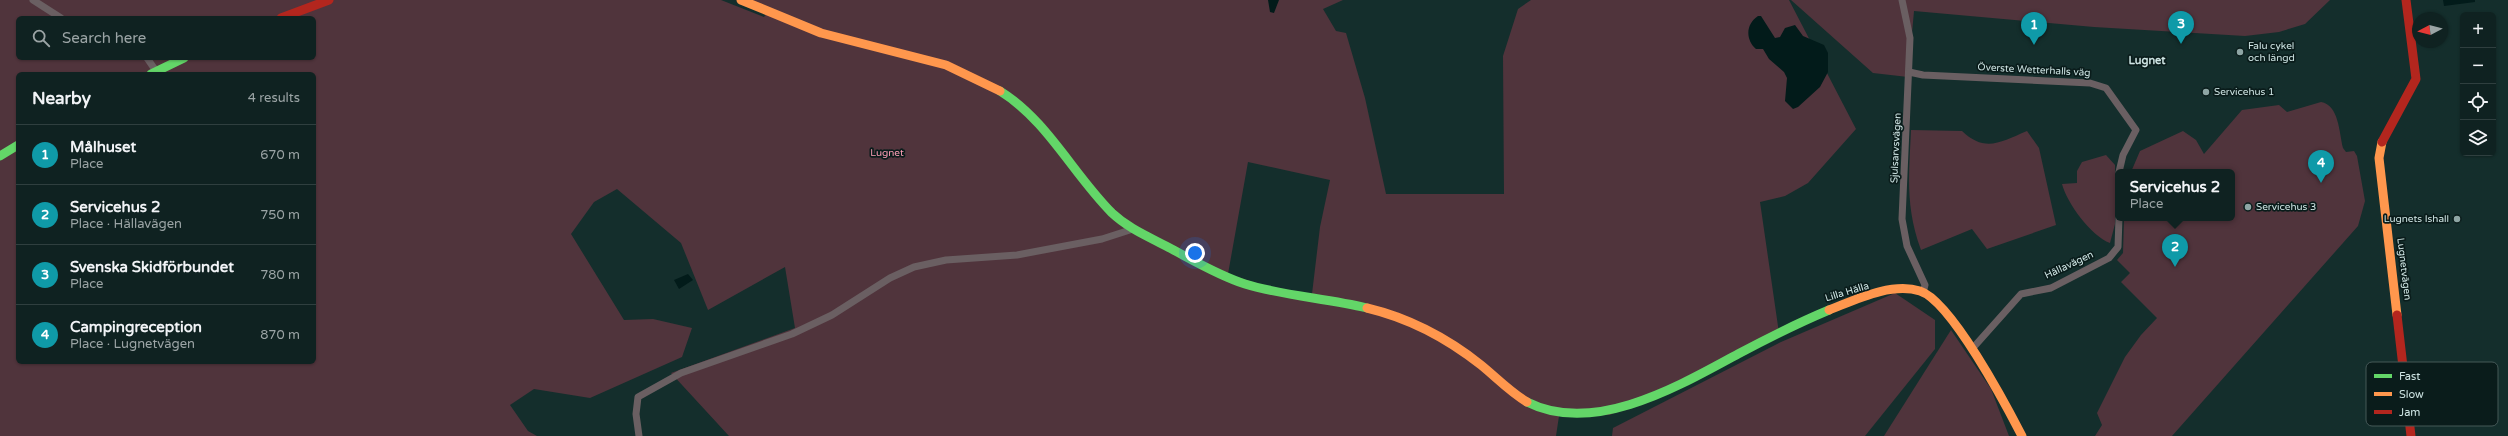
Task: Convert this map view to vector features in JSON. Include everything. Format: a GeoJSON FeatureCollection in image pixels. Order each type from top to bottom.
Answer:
{"type":"FeatureCollection","features":[{"type":"Feature","properties":{"kind":"street"},"geometry":{"type":"LineString","coordinates":[[33,0],[58,16]]}},
{"type":"Feature","properties":{"kind":"street"},"geometry":{"type":"LineString","coordinates":[[286,16],[329,0]]}},
{"type":"Feature","properties":{"kind":"street","name":"Lilla Hälla"},"geometry":{"type":"LineString","coordinates":[[741,0],[808,30],[947,64],[1004,93],[1047,136],[1089,189],[1114,214],[1133,229],[1245,284],[1358,305],[1394,315],[1413,323],[1446,340],[1532,406],[1553,414],[1574,418],[1602,415],[1640,405],[1662,396],[1781,331],[1822,311],[1874,295],[1908,290],[1923,293]]}},
{"type":"Feature","properties":{"kind":"street","name":"Sjulsarvsvägen"},"geometry":{"type":"LineString","coordinates":[[1902,0],[1910,38],[1902,219],[1907,246],[1925,285],[1923,293]]}},
{"type":"Feature","properties":{"kind":"street","name":"Lugnetvägen"},"geometry":{"type":"LineString","coordinates":[[2403,362],[2379,158],[2380,146],[2387,129],[2405,101],[2416,79],[2406,0]]}},
{"type":"Feature","properties":{"kind":"street"},"geometry":{"type":"LineString","coordinates":[[148,60],[154,72]]}},
{"type":"Feature","properties":{"kind":"street"},"geometry":{"type":"LineString","coordinates":[[156,72],[180,60]]}},
{"type":"Feature","properties":{"kind":"street","name":"Överste Wetterhalls väg"},"geometry":{"type":"LineString","coordinates":[[1909,72],[1923,75],[2100,85],[2111,94],[2136,130],[2123,155],[2120,169]]}},
{"type":"Feature","properties":{"kind":"street"},"geometry":{"type":"LineString","coordinates":[[0,156],[16,147]]}},
{"type":"Feature","properties":{"kind":"street","name":"Hällavägen"},"geometry":{"type":"LineString","coordinates":[[1972,349],[2021,294],[2051,288],[2109,258],[2118,247],[2119,221]]}},
{"type":"Feature","properties":{"kind":"street"},"geometry":{"type":"LineString","coordinates":[[639,436],[636,414],[638,397],[681,373],[792,334],[832,314],[902,271],[946,260],[1017,255],[1102,239],[1133,229]]}},
{"type":"Feature","properties":{"kind":"street"},"geometry":{"type":"LineString","coordinates":[[1923,293],[1945,314],[1972,349],[2005,402],[2022,436]]}},
{"type":"Feature","properties":{"kind":"green space","name":"Lugnet"},"geometry":{"type":"Polygon","coordinates":[[[0,0],[721,0],[764,17],[767,13],[741,0],[1343,0],[1323,9],[1336,31],[1346,33],[1365,98],[1386,194],[1504,194],[1503,56],[1518,9],[1531,0],[1789,0],[1856,129],[1808,183],[1785,196],[1760,202],[1779,333],[1709,370],[1610,415],[1559,416],[1556,436],[729,436],[671,373],[795,328],[785,267],[708,310],[681,243],[617,189],[594,202],[571,234],[624,320],[653,319],[692,328],[682,357],[590,398],[534,389],[510,405],[528,431],[537,436],[0,436],[0,0]],[[1248,162],[1228,274],[1274,289],[1312,294],[1320,227],[1330,180],[1248,162]]]}},
{"type":"Feature","properties":{"kind":"green space"},"geometry":{"type":"Polygon","coordinates":[[[1791,0],[2330,0],[2305,24],[2279,32],[2245,36],[2094,27],[1914,11],[1908,77],[1873,73],[1791,0]]]}},
{"type":"Feature","properties":{"kind":"green space"},"geometry":{"type":"Polygon","coordinates":[[[2321,102],[2327,104],[2335,114],[2343,148],[2346,152],[2354,151],[2357,156],[2365,201],[2358,226],[2172,436],[2095,436],[2102,425],[2097,413],[2125,357],[2141,335],[2157,318],[2121,282],[2130,273],[2117,260],[2123,253],[2124,221],[2235,221],[2235,169],[2132,169],[2140,151],[2183,131],[2196,140],[2204,154],[2242,110],[2279,105],[2287,112],[2321,102]]]}},
{"type":"Feature","properties":{"kind":"green space"},"geometry":{"type":"Polygon","coordinates":[[[1911,130],[1962,131],[1970,138],[1986,144],[2001,142],[2027,131],[2039,148],[2056,225],[1987,249],[1972,229],[1921,250],[1912,219],[1910,205],[1909,176],[1911,130]]]}},
{"type":"Feature","properties":{"kind":"green space"},"geometry":{"type":"Polygon","coordinates":[[[2106,155],[2115,165],[2115,224],[2110,243],[2095,234],[2081,218],[2074,209],[2062,184],[2077,183],[2077,171],[2082,162],[2106,155]]]}},
{"type":"Feature","properties":{"kind":"green space"},"geometry":{"type":"Polygon","coordinates":[[[1895,293],[1935,320],[1935,349],[1865,436],[1612,436],[1613,428],[1781,342],[1895,293]]]}},
{"type":"Feature","properties":{"kind":"green space"},"geometry":{"type":"Polygon","coordinates":[[[1951,330],[1991,389],[2009,436],[1884,436],[1951,330]]]}},
{"type":"Feature","properties":{"kind":"water"},"geometry":{"type":"Polygon","coordinates":[[[1268,0],[1279,0],[1274,13],[1270,12],[1268,0]]]}},
{"type":"Feature","properties":{"kind":"water"},"geometry":{"type":"Polygon","coordinates":[[[2443,0],[2475,0],[2475,2],[2444,6],[2443,0]]]}},
{"type":"Feature","properties":{"kind":"water"},"geometry":{"type":"Polygon","coordinates":[[[1758,16],[1761,16],[1775,38],[1780,37],[1785,28],[1795,25],[1803,36],[1824,45],[1828,53],[1828,72],[1820,87],[1798,107],[1793,109],[1785,101],[1787,78],[1784,72],[1769,59],[1763,49],[1756,49],[1750,41],[1748,32],[1749,27],[1758,16]]]}},
{"type":"Feature","properties":{"kind":"water"},"geometry":{"type":"Polygon","coordinates":[[[688,274],[693,280],[679,289],[674,280],[688,274]]]}},
{"type":"Feature","properties":{"kind":"traffic: fast"},"geometry":{"type":"LineString","coordinates":[[155,72],[180,60]]}},
{"type":"Feature","properties":{"kind":"traffic: fast"},"geometry":{"type":"LineString","coordinates":[[1000,91],[1017,103],[1032,117],[1046,132],[1098,198],[1112,213],[1131,227],[1214,271],[1245,284],[1367,308]]}},
{"type":"Feature","properties":{"kind":"traffic: fast"},"geometry":{"type":"LineString","coordinates":[[0,156],[16,146]]}},
{"type":"Feature","properties":{"kind":"traffic: fast"},"geometry":{"type":"LineString","coordinates":[[1527,402],[1553,411],[1580,413],[1608,410],[1636,403],[1690,380],[1772,336],[1829,310]]}},
{"type":"Feature","properties":{"kind":"traffic: slow"},"geometry":{"type":"LineString","coordinates":[[741,0],[821,33],[946,65],[1000,91]]}},
{"type":"Feature","properties":{"kind":"traffic: slow"},"geometry":{"type":"LineString","coordinates":[[2382,142],[2379,158],[2397,315]]}},
{"type":"Feature","properties":{"kind":"traffic: slow"},"geometry":{"type":"LineString","coordinates":[[1829,310],[1873,293],[1885,290],[1909,289],[1920,291],[1933,299],[1962,333],[1977,356],[2022,436]]}},
{"type":"Feature","properties":{"kind":"traffic: slow"},"geometry":{"type":"LineString","coordinates":[[1367,308],[1413,323],[1455,346],[1527,402]]}},
{"type":"Feature","properties":{"kind":"traffic: jam"},"geometry":{"type":"LineString","coordinates":[[286,16],[329,0]]}},
{"type":"Feature","properties":{"kind":"traffic: jam"},"geometry":{"type":"LineString","coordinates":[[2382,142],[2416,79],[2406,0]]}},
{"type":"Feature","properties":{"kind":"traffic: jam"},"geometry":{"type":"LineString","coordinates":[[2397,315],[2402,362]]}},
{"type":"Feature","properties":{"kind":"traffic: jam"},"geometry":{"type":"LineString","coordinates":[[2410,426],[2411,436]]}},
{"type":"Feature","properties":{"kind":"place","name":"Svenska Skidförbundet"},"geometry":{"type":"Point","coordinates":[2181,44]}},
{"type":"Feature","properties":{"kind":"place","name":"Målhuset"},"geometry":{"type":"Point","coordinates":[2034,45]}},
{"type":"Feature","properties":{"kind":"place","name":"Falu cykel och längd"},"geometry":{"type":"Point","coordinates":[2240,52]}},
{"type":"Feature","properties":{"kind":"place","name":"Servicehus 1"},"geometry":{"type":"Point","coordinates":[2206,92]}},
{"type":"Feature","properties":{"kind":"place","name":"Campingreception"},"geometry":{"type":"Point","coordinates":[2321,183]}},
{"type":"Feature","properties":{"kind":"place","name":"Servicehus 3"},"geometry":{"type":"Point","coordinates":[2248,207]}},
{"type":"Feature","properties":{"kind":"place","name":"Lugnets Ishall"},"geometry":{"type":"Point","coordinates":[2457,219]}},
{"type":"Feature","properties":{"kind":"place","name":"Servicehus 2"},"geometry":{"type":"Point","coordinates":[2175,267]}},
{"type":"Feature","properties":{"kind":"district","name":"Lugnet"},"geometry":{"type":"Point","coordinates":[2147,60]}}]}
